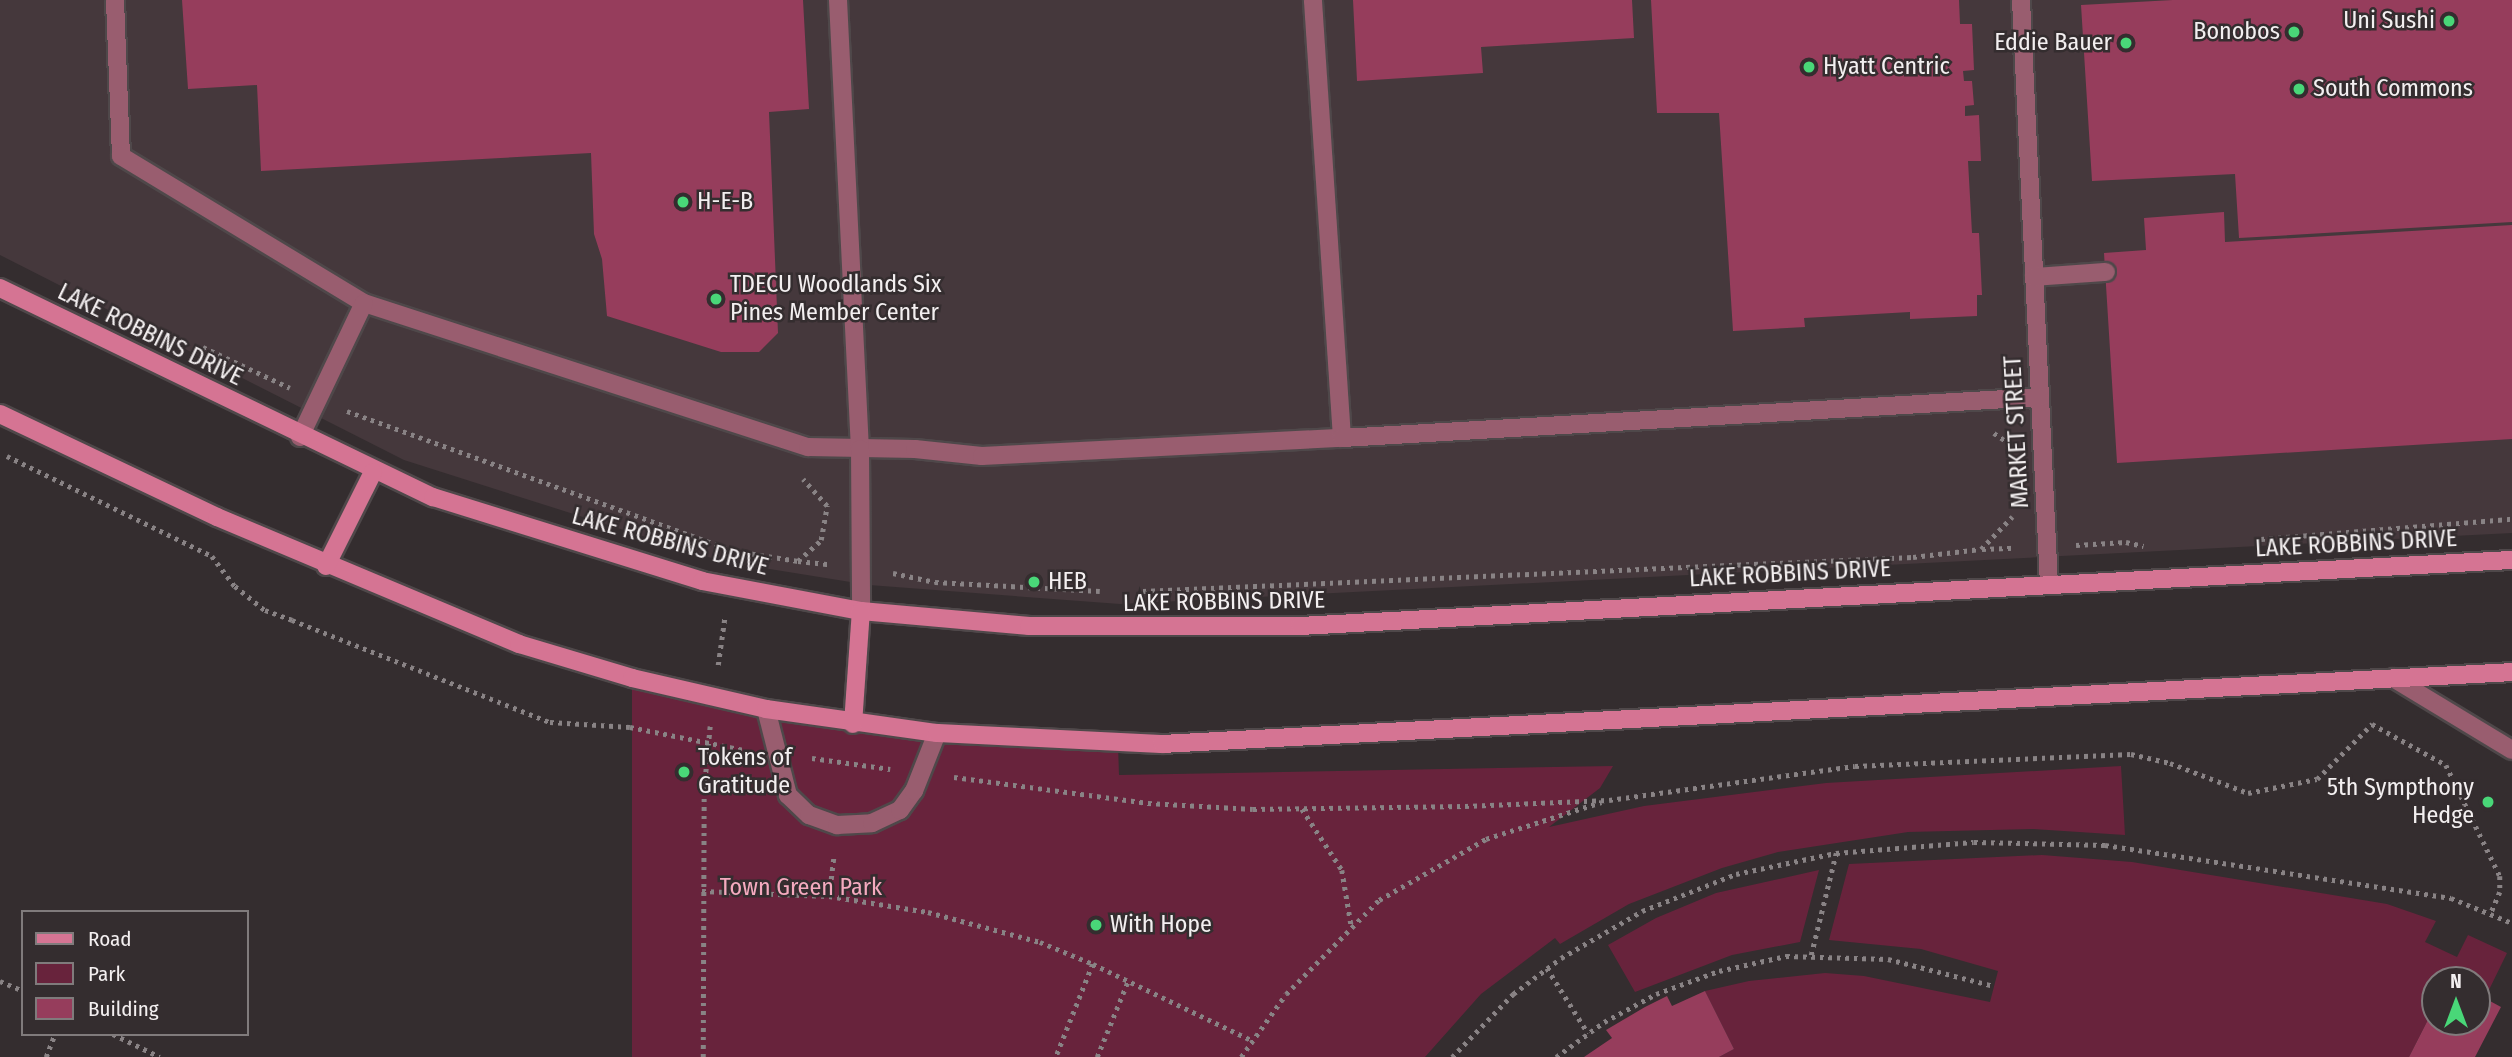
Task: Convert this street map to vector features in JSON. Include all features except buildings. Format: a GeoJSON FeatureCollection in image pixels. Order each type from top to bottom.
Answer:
{"type":"FeatureCollection","features":[{"type":"Feature","properties":{"kind":"street","name":"LAKE ROBBINS DRIVE"},"geometry":{"type":"LineString","coordinates":[[0,288],[300,437],[433,497],[612,555],[729,587],[862,611],[1029,626],[1300,626],[2512,560]]}},
{"type":"Feature","properties":{"kind":"street"},"geometry":{"type":"LineString","coordinates":[[0,414],[326,566],[519,644],[632,678],[766,709],[853,724],[937,733],[1162,744],[2512,672]]}},
{"type":"Feature","properties":{"kind":"street"},"geometry":{"type":"LineString","coordinates":[[326,566],[373,472]]}},
{"type":"Feature","properties":{"kind":"street"},"geometry":{"type":"LineString","coordinates":[[853,724],[862,611]]}},
{"type":"Feature","properties":{"kind":"lane"},"geometry":{"type":"LineString","coordinates":[[115,0],[121,156],[364,303],[808,447],[982,456],[2040,397]]}},
{"type":"Feature","properties":{"kind":"lane"},"geometry":{"type":"LineString","coordinates":[[838,0],[860,449],[862,611]]}},
{"type":"Feature","properties":{"kind":"lane"},"geometry":{"type":"LineString","coordinates":[[1313,0],[1342,438]]}},
{"type":"Feature","properties":{"kind":"lane","name":"MARKET STREET"},"geometry":{"type":"LineString","coordinates":[[2021,0],[2049,584]]}},
{"type":"Feature","properties":{"kind":"lane"},"geometry":{"type":"LineString","coordinates":[[2034,277],[2106,272]]}},
{"type":"Feature","properties":{"kind":"lane"},"geometry":{"type":"LineString","coordinates":[[300,437],[364,303]]}},
{"type":"Feature","properties":{"kind":"lane"},"geometry":{"type":"LineString","coordinates":[[2393,678],[2507,744]]}},
{"type":"Feature","properties":{"kind":"lane"},"geometry":{"type":"LineString","coordinates":[[766,709],[775,754],[788,795],[809,815],[837,825],[890,817],[908,800],[922,773],[937,733]]}},
{"type":"Feature","properties":{"kind":"path"},"geometry":{"type":"LineString","coordinates":[[190,342],[317,401],[734,551]]}},
{"type":"Feature","properties":{"kind":"path"},"geometry":{"type":"LineString","coordinates":[[1992,432],[2009,441],[2012,453]]}},
{"type":"Feature","properties":{"kind":"path"},"geometry":{"type":"LineString","coordinates":[[0,452],[212,556],[235,586],[265,610],[550,722],[630,727],[708,745],[1148,803],[1301,808],[1609,800],[1855,766],[2079,755],[2144,757],[2248,793],[2317,779],[2372,724],[2446,765],[2500,876],[2500,892],[2491,913]]}},
{"type":"Feature","properties":{"kind":"path"},"geometry":{"type":"LineString","coordinates":[[1981,549],[2012,519],[2013,509]]}},
{"type":"Feature","properties":{"kind":"path"},"geometry":{"type":"LineString","coordinates":[[2249,540],[2512,519]]}},
{"type":"Feature","properties":{"kind":"path"},"geometry":{"type":"LineString","coordinates":[[1139,592],[1913,557],[1981,549],[2126,542],[2155,545]]}},
{"type":"Feature","properties":{"kind":"path"},"geometry":{"type":"LineString","coordinates":[[798,561],[862,568],[935,582],[1111,592]]}},
{"type":"Feature","properties":{"kind":"path"},"geometry":{"type":"LineString","coordinates":[[1241,1057],[1286,994],[1351,924],[1413,878],[1474,845],[1609,800]]}},
{"type":"Feature","properties":{"kind":"path"},"geometry":{"type":"LineString","coordinates":[[1301,808],[1342,870],[1351,924]]}},
{"type":"Feature","properties":{"kind":"path"},"geometry":{"type":"LineString","coordinates":[[829,896],[837,825]]}},
{"type":"Feature","properties":{"kind":"path"},"geometry":{"type":"LineString","coordinates":[[1452,1057],[1478,1026],[1546,968],[1642,911],[1736,874],[1836,853],[1974,842],[2105,845],[2451,898],[2512,923]]}},
{"type":"Feature","properties":{"kind":"path"},"geometry":{"type":"LineString","coordinates":[[1811,955],[1836,853]]}},
{"type":"Feature","properties":{"kind":"path"},"geometry":{"type":"LineString","coordinates":[[702,891],[829,896],[982,924],[1093,964],[1251,1040]]}},
{"type":"Feature","properties":{"kind":"path"},"geometry":{"type":"LineString","coordinates":[[1556,1057],[1630,1007],[1687,981],[1751,962],[1811,955],[1908,962],[1994,986]]}},
{"type":"Feature","properties":{"kind":"path"},"geometry":{"type":"LineString","coordinates":[[1056,1057],[1093,964]]}},
{"type":"Feature","properties":{"kind":"path"},"geometry":{"type":"LineString","coordinates":[[1546,968],[1588,1033]]}},
{"type":"Feature","properties":{"kind":"path"},"geometry":{"type":"LineString","coordinates":[[0,981],[21,990]]}},
{"type":"Feature","properties":{"kind":"path"},"geometry":{"type":"LineString","coordinates":[[1097,1057],[1128,981]]}},
{"type":"Feature","properties":{"kind":"path"},"geometry":{"type":"LineString","coordinates":[[46,1057],[54,1036]]}},
{"type":"Feature","properties":{"kind":"path"},"geometry":{"type":"LineString","coordinates":[[117,1036],[160,1057]]}},
{"type":"Feature","properties":{"kind":"shaded area"},"geometry":{"type":"Polygon","coordinates":[[[0,0],[2512,0],[2512,533],[1120,604],[869,585],[721,561],[404,460],[0,255],[0,0]]]}},
{"type":"Feature","properties":{"kind":"green space","name":"Town Green Park"},"geometry":{"type":"Polygon","coordinates":[[[632,678],[766,709],[1118,744],[1119,775],[1613,766],[1600,788],[1549,827],[1644,806],[1826,783],[2121,766],[2125,835],[2033,829],[1908,832],[1778,852],[1722,868],[1629,904],[1560,944],[1555,938],[1481,994],[1425,1057],[632,1057],[632,678]]]}},
{"type":"Feature","properties":{"kind":"green space"},"geometry":{"type":"Polygon","coordinates":[[[2042,855],[2132,862],[2387,904],[2436,921],[2425,942],[2457,957],[2468,935],[2507,953],[2491,986],[2491,966],[2421,966],[2421,1033],[2409,1057],[1719,1057],[1734,1049],[1705,991],[1749,981],[1825,973],[1864,976],[1990,1002],[1998,971],[1921,949],[1829,940],[1849,864],[2042,855]]]}},
{"type":"Feature","properties":{"kind":"green space"},"geometry":{"type":"Polygon","coordinates":[[[1819,870],[1800,942],[1732,955],[1635,992],[1608,945],[1656,918],[1716,893],[1819,870]]]}},
{"type":"Feature","properties":{"kind":"place","name":"Uni Sushi"},"geometry":{"type":"Point","coordinates":[2449,21]}},
{"type":"Feature","properties":{"kind":"place","name":"Bonobos"},"geometry":{"type":"Point","coordinates":[2294,32]}},
{"type":"Feature","properties":{"kind":"place","name":"Eddie Bauer"},"geometry":{"type":"Point","coordinates":[2126,43]}},
{"type":"Feature","properties":{"kind":"place","name":"Hyatt Centric"},"geometry":{"type":"Point","coordinates":[1809,67]}},
{"type":"Feature","properties":{"kind":"place","name":"South Commons"},"geometry":{"type":"Point","coordinates":[2299,89]}},
{"type":"Feature","properties":{"kind":"place","name":"H-E-B"},"geometry":{"type":"Point","coordinates":[683,202]}},
{"type":"Feature","properties":{"kind":"place","name":"TDECU Woodlands Six Pines Member Center"},"geometry":{"type":"Point","coordinates":[716,299]}},
{"type":"Feature","properties":{"kind":"place","name":"HEB"},"geometry":{"type":"Point","coordinates":[1034,582]}},
{"type":"Feature","properties":{"kind":"place","name":"Tokens of Gratitude"},"geometry":{"type":"Point","coordinates":[684,772]}},
{"type":"Feature","properties":{"kind":"place","name":"5th Sympthony Hedge"},"geometry":{"type":"Point","coordinates":[2488,802]}},
{"type":"Feature","properties":{"kind":"place","name":"With Hope"},"geometry":{"type":"Point","coordinates":[1096,925]}}]}
